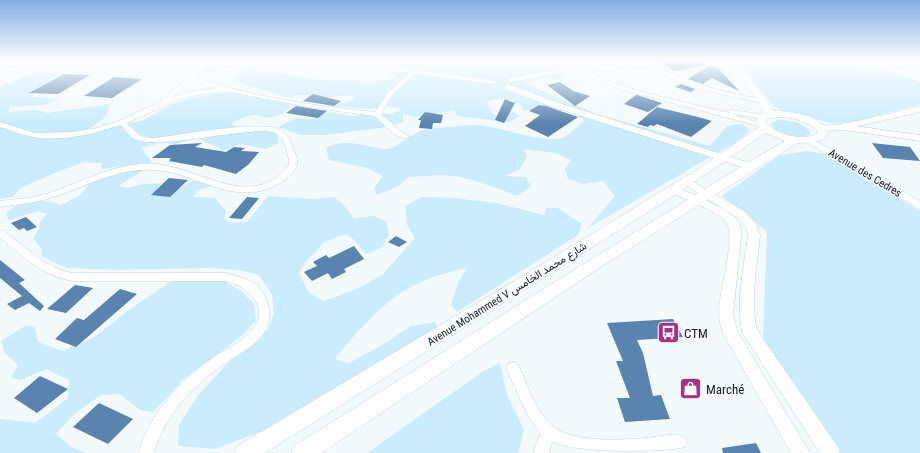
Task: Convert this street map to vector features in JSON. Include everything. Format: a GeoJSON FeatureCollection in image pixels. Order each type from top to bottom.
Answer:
{"type":"FeatureCollection","features":[{"type":"Feature","properties":{"kind":"main road"},"geometry":{"type":"LineString","coordinates":[[749,82],[762,101],[765,121],[775,134],[803,140]]}},
{"type":"Feature","properties":{"kind":"main road"},"geometry":{"type":"LineString","coordinates":[[765,121],[781,114],[798,117],[814,123],[821,128],[840,127],[920,109]]}},
{"type":"Feature","properties":{"kind":"main road","name":"Avenue Mohammed V شارع محمد الخامس"},"geometry":{"type":"LineString","coordinates":[[245,453],[478,313],[688,182],[725,157],[765,121]]}},
{"type":"Feature","properties":{"kind":"main road","name":"Avenue Mohammed V شارع محمد الخامس"},"geometry":{"type":"LineString","coordinates":[[302,453],[609,255],[703,197],[749,166],[803,140],[822,136],[821,128]]}},
{"type":"Feature","properties":{"kind":"street"},"geometry":{"type":"LineString","coordinates":[[0,124],[26,133],[50,136],[83,132],[122,122],[153,109],[185,82]]}},
{"type":"Feature","properties":{"kind":"street"},"geometry":{"type":"LineString","coordinates":[[203,82],[229,90],[311,106],[377,114],[396,132],[406,137]]}},
{"type":"Feature","properties":{"kind":"street"},"geometry":{"type":"LineString","coordinates":[[377,114],[389,95],[402,82]]}},
{"type":"Feature","properties":{"kind":"street"},"geometry":{"type":"LineString","coordinates":[[493,82],[493,84],[497,86],[517,82]]}},
{"type":"Feature","properties":{"kind":"street"},"geometry":{"type":"LineString","coordinates":[[609,82],[620,87],[714,111],[765,121]]}},
{"type":"Feature","properties":{"kind":"street"},"geometry":{"type":"LineString","coordinates":[[686,82],[714,91],[762,101]]}},
{"type":"Feature","properties":{"kind":"street"},"geometry":{"type":"LineString","coordinates":[[509,84],[550,103],[725,157],[749,166]]}},
{"type":"Feature","properties":{"kind":"street"},"geometry":{"type":"LineString","coordinates":[[160,104],[195,92],[229,90]]}},
{"type":"Feature","properties":{"kind":"street"},"geometry":{"type":"LineString","coordinates":[[0,204],[45,197],[106,173],[147,166],[178,171],[225,186],[248,190],[259,190],[279,179],[293,165],[293,158],[288,146],[281,133],[278,131],[254,129],[152,140],[138,138],[122,122]]}},
{"type":"Feature","properties":{"kind":"street"},"geometry":{"type":"LineString","coordinates":[[840,127],[920,138]]}},
{"type":"Feature","properties":{"kind":"street","name":"Avenue des Cedres"},"geometry":{"type":"LineString","coordinates":[[803,140],[920,206]]}},
{"type":"Feature","properties":{"kind":"street"},"geometry":{"type":"LineString","coordinates":[[688,182],[733,223],[736,228],[726,314],[730,332],[801,453]]}},
{"type":"Feature","properties":{"kind":"street"},"geometry":{"type":"LineString","coordinates":[[673,190],[703,197],[740,214],[752,226],[754,235],[746,304],[746,320],[750,332],[831,453]]}},
{"type":"Feature","properties":{"kind":"street"},"geometry":{"type":"LineString","coordinates":[[0,233],[50,270],[61,275],[80,277],[225,277],[246,284],[253,289],[258,296],[264,313],[264,320],[258,331],[240,347],[201,375],[181,393],[157,426],[148,443],[146,453]]}},
{"type":"Feature","properties":{"kind":"street"},"geometry":{"type":"LineString","coordinates":[[513,368],[530,406],[548,432],[572,450],[620,450],[680,442]]}},
{"type":"Feature","properties":{"kind":"street"},"geometry":{"type":"LineString","coordinates":[[541,453],[548,432]]}},
{"type":"Feature","properties":{"kind":"shaded area"},"geometry":{"type":"Polygon","coordinates":[[[12,82],[47,82],[27,96],[58,99],[45,105],[9,107],[9,112],[35,110],[48,113],[110,104],[104,118],[84,133],[144,120],[171,105],[188,99],[215,94],[234,93],[289,104],[290,107],[282,114],[267,118],[254,115],[240,119],[231,124],[241,128],[273,131],[277,135],[279,143],[265,149],[240,144],[220,152],[219,147],[205,142],[198,137],[175,145],[165,142],[141,148],[152,162],[101,169],[102,163],[84,162],[20,188],[13,197],[0,199],[0,87],[12,82]]]}},
{"type":"Feature","properties":{"kind":"shaded area"},"geometry":{"type":"Polygon","coordinates":[[[236,82],[361,82],[366,84],[375,82],[528,82],[524,83],[597,114],[710,146],[727,126],[742,124],[750,130],[738,141],[588,228],[615,196],[603,181],[582,184],[568,179],[565,169],[571,160],[555,153],[524,149],[527,157],[519,170],[505,176],[526,177],[531,187],[517,196],[470,180],[443,175],[408,177],[397,187],[376,195],[374,188],[383,176],[367,168],[329,160],[326,148],[341,143],[348,143],[385,149],[394,147],[423,130],[475,125],[535,137],[557,139],[565,137],[584,121],[570,111],[563,108],[548,107],[523,111],[521,105],[517,103],[504,99],[496,99],[487,102],[490,110],[496,116],[512,111],[520,116],[509,122],[457,116],[454,110],[415,117],[403,114],[403,122],[381,128],[324,135],[300,135],[278,127],[295,118],[312,119],[330,112],[352,116],[366,113],[392,114],[402,109],[389,106],[370,109],[332,106],[354,100],[352,95],[330,97],[298,95],[291,98],[236,82]]]}},
{"type":"Feature","properties":{"kind":"shaded area"},"geometry":{"type":"Polygon","coordinates":[[[755,82],[920,82],[920,104],[854,122],[831,123],[781,111],[772,104],[755,82]]]}},
{"type":"Feature","properties":{"kind":"shaded area"},"geometry":{"type":"Polygon","coordinates":[[[778,120],[791,121],[800,124],[810,132],[810,134],[800,137],[784,135],[775,129],[771,124],[778,120]]]}},
{"type":"Feature","properties":{"kind":"shaded area"},"geometry":{"type":"Polygon","coordinates":[[[806,151],[825,154],[920,211],[920,453],[841,453],[763,340],[767,232],[722,196],[780,155],[806,151]]]}},
{"type":"Feature","properties":{"kind":"shaded area"},"geometry":{"type":"Polygon","coordinates":[[[144,168],[140,173],[119,186],[127,188],[143,184],[167,183],[172,188],[182,187],[192,181],[205,181],[212,186],[197,191],[193,197],[215,198],[226,211],[224,218],[231,223],[247,222],[268,196],[312,199],[334,197],[343,204],[354,218],[374,216],[386,221],[389,234],[383,247],[366,254],[354,240],[346,234],[324,242],[306,261],[299,273],[309,293],[324,301],[361,287],[383,274],[415,238],[407,225],[405,206],[422,197],[454,198],[497,203],[544,215],[546,208],[558,208],[582,224],[578,235],[457,312],[451,305],[458,283],[467,268],[449,272],[416,284],[401,293],[366,323],[335,359],[349,363],[382,345],[411,326],[435,322],[438,328],[275,426],[216,449],[178,446],[179,425],[199,394],[227,364],[268,329],[274,314],[272,295],[259,275],[240,270],[207,268],[117,270],[67,268],[41,256],[42,249],[33,238],[39,228],[40,221],[47,214],[38,211],[9,220],[6,214],[18,205],[32,201],[47,201],[61,205],[79,196],[89,185],[103,175],[144,168]]]}},
{"type":"Feature","properties":{"kind":"shaded area"},"geometry":{"type":"Polygon","coordinates":[[[195,278],[224,281],[241,291],[254,304],[256,321],[243,335],[184,379],[153,412],[140,410],[120,394],[101,395],[74,414],[56,434],[71,447],[86,453],[0,453],[0,419],[35,423],[68,398],[69,380],[46,369],[21,380],[11,378],[18,365],[5,353],[1,341],[25,326],[35,327],[38,342],[62,351],[93,338],[129,310],[170,282],[195,278]]]}},
{"type":"Feature","properties":{"kind":"shaded area"},"geometry":{"type":"Polygon","coordinates":[[[500,363],[507,395],[524,430],[518,453],[367,453],[482,372],[500,363]]]}},
{"type":"Feature","properties":{"kind":"building"},"geometry":{"type":"Polygon","coordinates":[[[49,82],[78,82],[58,94],[29,93],[49,82]]]}},
{"type":"Feature","properties":{"kind":"building"},"geometry":{"type":"Polygon","coordinates":[[[106,82],[137,82],[112,98],[84,96],[106,82]]]}},
{"type":"Feature","properties":{"kind":"building"},"geometry":{"type":"Polygon","coordinates":[[[560,82],[573,91],[590,96],[575,106],[547,85],[560,82]]]}},
{"type":"Feature","properties":{"kind":"building"},"geometry":{"type":"Polygon","coordinates":[[[721,82],[731,82],[739,91],[721,82]]]}},
{"type":"Feature","properties":{"kind":"building"},"geometry":{"type":"Polygon","coordinates":[[[681,84],[695,89],[691,92],[675,87],[681,84]]]}},
{"type":"Feature","properties":{"kind":"building"},"geometry":{"type":"Polygon","coordinates":[[[313,94],[341,101],[334,106],[303,101],[313,94]]]}},
{"type":"Feature","properties":{"kind":"building"},"geometry":{"type":"Polygon","coordinates":[[[636,95],[662,103],[648,112],[624,104],[636,95]]]}},
{"type":"Feature","properties":{"kind":"building"},"geometry":{"type":"Polygon","coordinates":[[[505,99],[515,103],[504,123],[495,120],[505,99]]]}},
{"type":"Feature","properties":{"kind":"building"},"geometry":{"type":"Polygon","coordinates":[[[539,105],[578,117],[548,137],[525,126],[540,115],[529,111],[539,105]]]}},
{"type":"Feature","properties":{"kind":"building"},"geometry":{"type":"Polygon","coordinates":[[[296,106],[327,111],[318,118],[286,113],[296,106]]]}},
{"type":"Feature","properties":{"kind":"building"},"geometry":{"type":"Polygon","coordinates":[[[657,107],[712,121],[691,137],[657,124],[654,126],[650,125],[648,127],[637,124],[657,107]]]}},
{"type":"Feature","properties":{"kind":"building"},"geometry":{"type":"Polygon","coordinates":[[[425,112],[443,115],[441,123],[433,123],[432,129],[419,128],[421,120],[418,120],[425,112]]]}},
{"type":"Feature","properties":{"kind":"building"},"geometry":{"type":"Polygon","coordinates":[[[202,143],[195,147],[226,152],[234,147],[245,148],[241,151],[259,152],[249,164],[236,174],[204,165],[202,167],[169,161],[171,158],[152,158],[170,145],[202,143]]]}},
{"type":"Feature","properties":{"kind":"building"},"geometry":{"type":"Polygon","coordinates":[[[872,143],[910,147],[920,161],[883,158],[872,143]]]}},
{"type":"Feature","properties":{"kind":"building"},"geometry":{"type":"Polygon","coordinates":[[[169,178],[188,180],[170,197],[151,195],[169,178]]]}},
{"type":"Feature","properties":{"kind":"building"},"geometry":{"type":"Polygon","coordinates":[[[247,197],[259,198],[242,219],[229,218],[247,197]]]}},
{"type":"Feature","properties":{"kind":"building"},"geometry":{"type":"Polygon","coordinates":[[[26,217],[37,227],[27,231],[24,228],[19,230],[11,223],[26,217]]]}},
{"type":"Feature","properties":{"kind":"building"},"geometry":{"type":"Polygon","coordinates":[[[396,236],[407,242],[399,247],[388,242],[396,236]]]}},
{"type":"Feature","properties":{"kind":"building"},"geometry":{"type":"Polygon","coordinates":[[[354,246],[364,259],[344,269],[346,272],[332,279],[328,273],[312,281],[304,272],[317,266],[313,262],[326,255],[329,258],[354,246]]]}},
{"type":"Feature","properties":{"kind":"building"},"geometry":{"type":"Polygon","coordinates":[[[0,260],[25,280],[19,283],[44,306],[40,311],[29,303],[15,310],[7,304],[22,296],[0,278],[0,260]]]}},
{"type":"Feature","properties":{"kind":"building"},"geometry":{"type":"Polygon","coordinates":[[[75,285],[93,288],[66,313],[47,309],[75,285]]]}},
{"type":"Feature","properties":{"kind":"building"},"geometry":{"type":"Polygon","coordinates":[[[120,289],[137,294],[76,347],[55,339],[77,318],[84,320],[120,289]]]}},
{"type":"Feature","properties":{"kind":"building"},"geometry":{"type":"Polygon","coordinates":[[[673,319],[683,337],[637,340],[643,353],[653,396],[661,395],[670,419],[625,422],[617,398],[630,398],[616,361],[623,361],[607,323],[673,319]]]}},
{"type":"Feature","properties":{"kind":"building"},"geometry":{"type":"Polygon","coordinates":[[[40,376],[68,389],[37,413],[14,398],[40,376]]]}},
{"type":"Feature","properties":{"kind":"building"},"geometry":{"type":"Polygon","coordinates":[[[99,403],[133,419],[108,444],[73,427],[99,403]]]}},
{"type":"Feature","properties":{"kind":"building"},"geometry":{"type":"Polygon","coordinates":[[[756,443],[761,453],[723,453],[722,448],[756,443]]]}},
{"type":"Feature","properties":{"kind":"place","name":"CTM"},"geometry":{"type":"Point","coordinates":[668,333]}},
{"type":"Feature","properties":{"kind":"place","name":"Marché"},"geometry":{"type":"Point","coordinates":[690,389]}}]}
